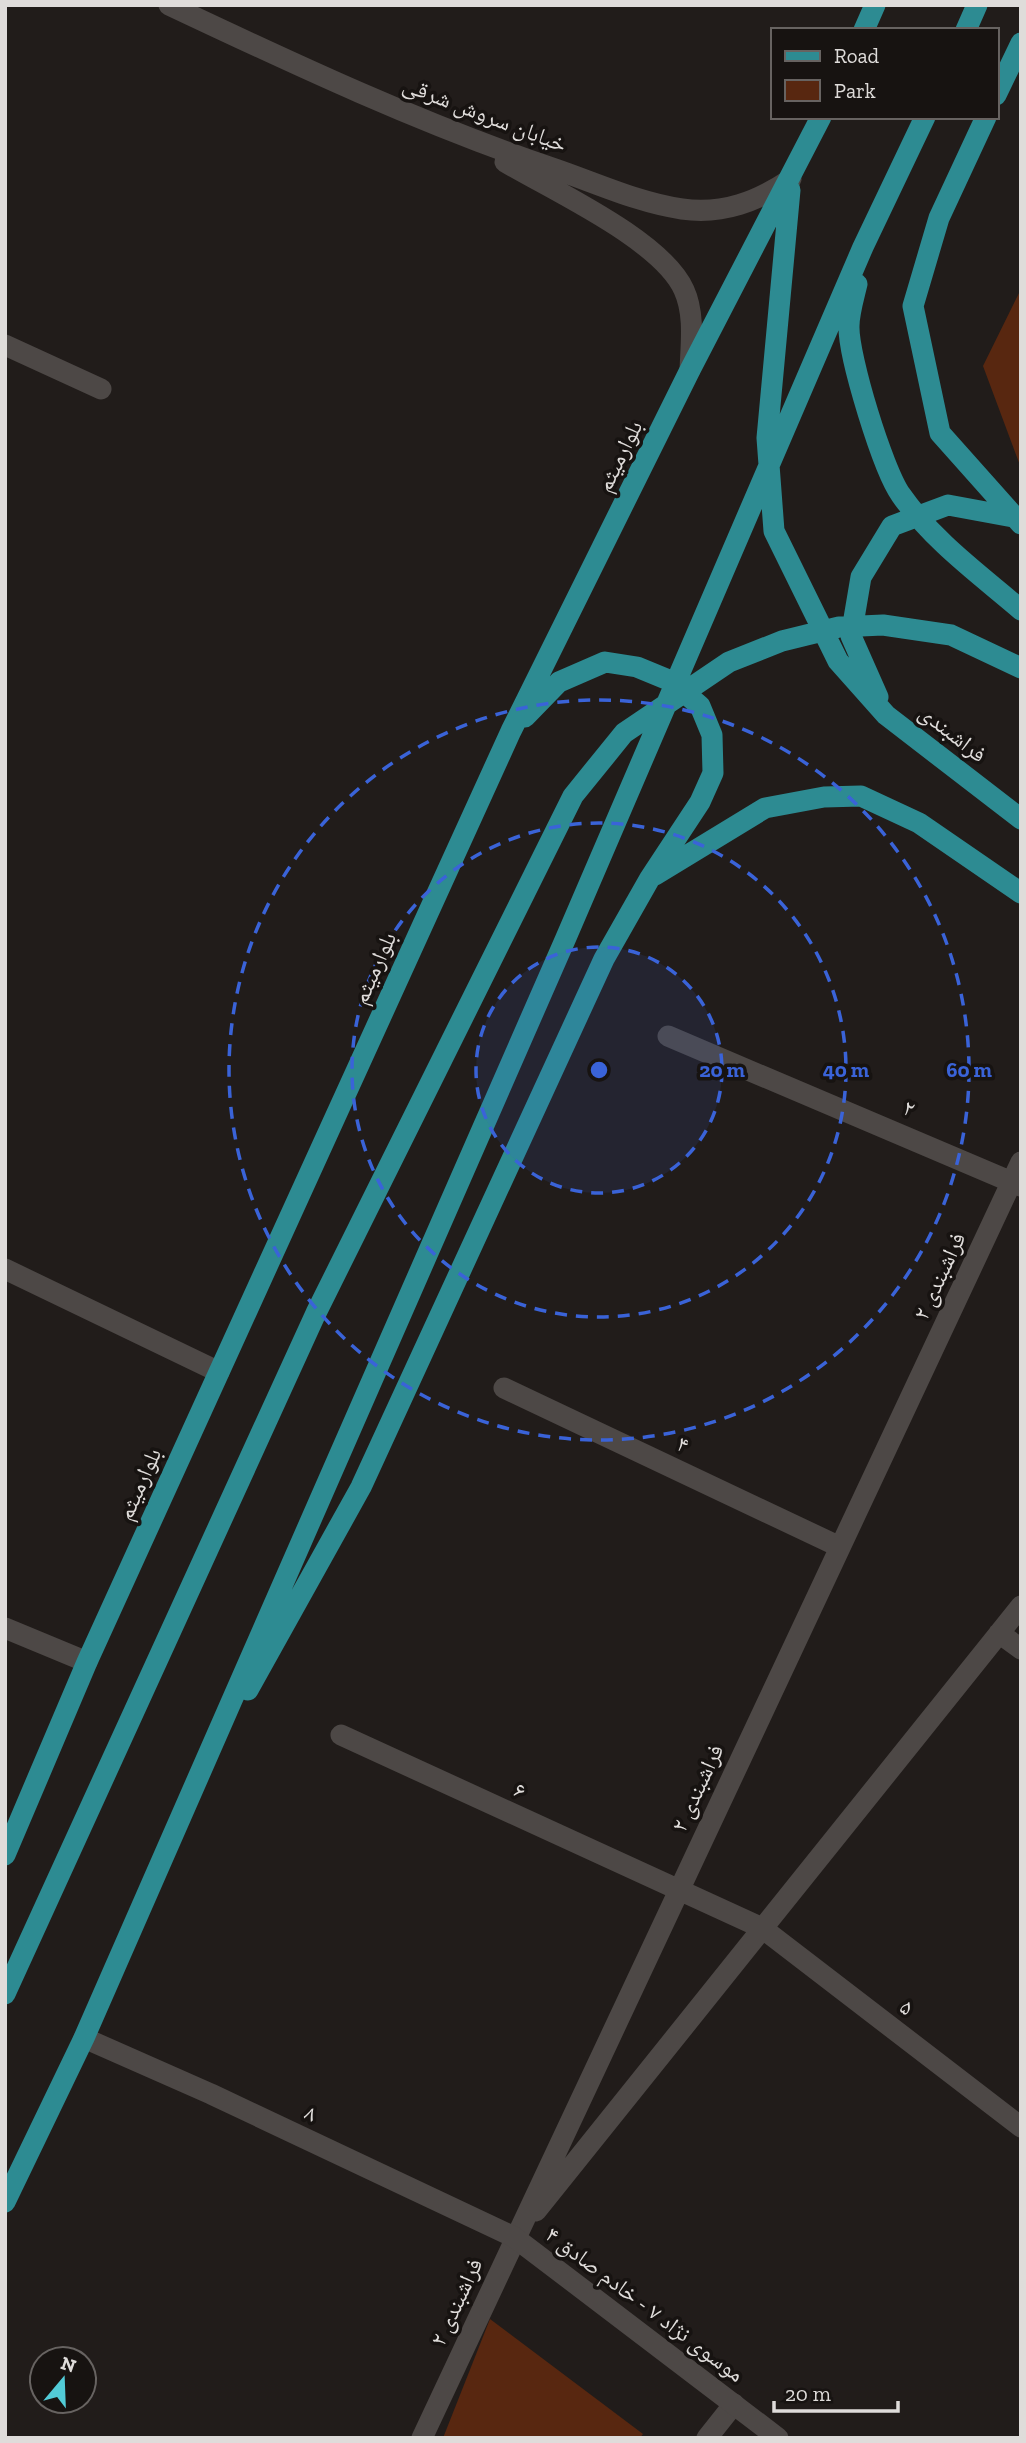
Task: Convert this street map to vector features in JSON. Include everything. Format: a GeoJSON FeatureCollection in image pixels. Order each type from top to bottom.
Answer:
{"type":"FeatureCollection","features":[{"type":"Feature","properties":{"kind":"main road"},"geometry":{"type":"LineString","coordinates":[[865,28],[875,5]]}},
{"type":"Feature","properties":{"kind":"main road"},"geometry":{"type":"LineString","coordinates":[[967,28],[977,5]]}},
{"type":"Feature","properties":{"kind":"main road"},"geometry":{"type":"LineString","coordinates":[[998,91],[1021,43]]}},
{"type":"Feature","properties":{"kind":"main road","name":"بلوارمیثم"},"geometry":{"type":"LineString","coordinates":[[5,1855],[87,1662],[511,731],[690,370],[820,119]]}},
{"type":"Feature","properties":{"kind":"main road"},"geometry":{"type":"LineString","coordinates":[[5,2202],[84,2038],[565,940],[863,247],[924,119]]}},
{"type":"Feature","properties":{"kind":"main road"},"geometry":{"type":"LineString","coordinates":[[985,119],[939,218],[913,306],[940,433],[1017,521]]}},
{"type":"Feature","properties":{"kind":"main road","name":"فراشبندی"},"geometry":{"type":"LineString","coordinates":[[791,179],[767,438],[774,531],[838,661],[886,715],[1021,819]]}},
{"type":"Feature","properties":{"kind":"main road"},"geometry":{"type":"LineString","coordinates":[[863,247],[849,327],[859,380],[882,453],[899,493],[936,538],[1021,610]]}},
{"type":"Feature","properties":{"kind":"main road"},"geometry":{"type":"LineString","coordinates":[[886,715],[851,636],[860,577],[892,526],[948,505],[1017,521]]}},
{"type":"Feature","properties":{"kind":"main road"},"geometry":{"type":"LineString","coordinates":[[5,1994],[316,1313],[573,796],[624,733],[729,662],[782,641],[839,627],[883,625],[951,635],[1021,668]]}},
{"type":"Feature","properties":{"kind":"main road"},"geometry":{"type":"LineString","coordinates":[[184,1806],[361,1487],[604,959],[650,878],[700,802],[713,773],[712,735],[700,706],[671,681],[637,667],[605,662],[559,682],[511,731]]}},
{"type":"Feature","properties":{"kind":"main road"},"geometry":{"type":"LineString","coordinates":[[650,878],[765,808],[824,797],[861,796],[919,823],[1021,892]]}},
{"type":"Feature","properties":{"kind":"street","name":"خیابان سروش شرقی"},"geometry":{"type":"LineString","coordinates":[[169,5],[464,138],[625,194],[682,210],[728,209],[761,199],[791,179]]}},
{"type":"Feature","properties":{"kind":"street"},"geometry":{"type":"LineString","coordinates":[[464,138],[613,225],[662,258],[684,290],[692,327],[690,370]]}},
{"type":"Feature","properties":{"kind":"street"},"geometry":{"type":"LineString","coordinates":[[5,345],[101,389]]}},
{"type":"Feature","properties":{"kind":"street","name":"۲"},"geometry":{"type":"LineString","coordinates":[[668,1036],[1018,1176]]}},
{"type":"Feature","properties":{"kind":"street","name":"۲ فراشبندی"},"geometry":{"type":"LineString","coordinates":[[422,2438],[514,2237],[1018,1176]]}},
{"type":"Feature","properties":{"kind":"street"},"geometry":{"type":"LineString","coordinates":[[5,1269],[219,1372]]}},
{"type":"Feature","properties":{"kind":"street","name":"۴"},"geometry":{"type":"LineString","coordinates":[[504,1388],[840,1548]]}},
{"type":"Feature","properties":{"kind":"street"},"geometry":{"type":"LineString","coordinates":[[514,2237],[1021,1606]]}},
{"type":"Feature","properties":{"kind":"street"},"geometry":{"type":"LineString","coordinates":[[5,1628],[87,1662]]}},
{"type":"Feature","properties":{"kind":"street"},"geometry":{"type":"LineString","coordinates":[[999,1633],[1021,1649]]}},
{"type":"Feature","properties":{"kind":"street","name":"۶"},"geometry":{"type":"LineString","coordinates":[[341,1735],[677,1892],[762,1928]]}},
{"type":"Feature","properties":{"kind":"street","name":"۵"},"geometry":{"type":"LineString","coordinates":[[762,1928],[1021,2127]]}},
{"type":"Feature","properties":{"kind":"street","name":"۸"},"geometry":{"type":"LineString","coordinates":[[84,2038],[211,2094],[514,2237]]}},
{"type":"Feature","properties":{"kind":"street","name":"موسوی نژاد ۷ - خادم صادق ۴"},"geometry":{"type":"LineString","coordinates":[[514,2237],[778,2438]]}},
{"type":"Feature","properties":{"kind":"street"},"geometry":{"type":"LineString","coordinates":[[708,2438],[734,2404]]}},
{"type":"Feature","properties":{"kind":"green space"},"geometry":{"type":"Polygon","coordinates":[[[1021,289],[1021,468],[983,366],[1021,289]]]}},
{"type":"Feature","properties":{"kind":"green space"},"geometry":{"type":"Polygon","coordinates":[[[490,2319],[643,2434],[640,2438],[443,2438],[490,2319]]]}}]}
